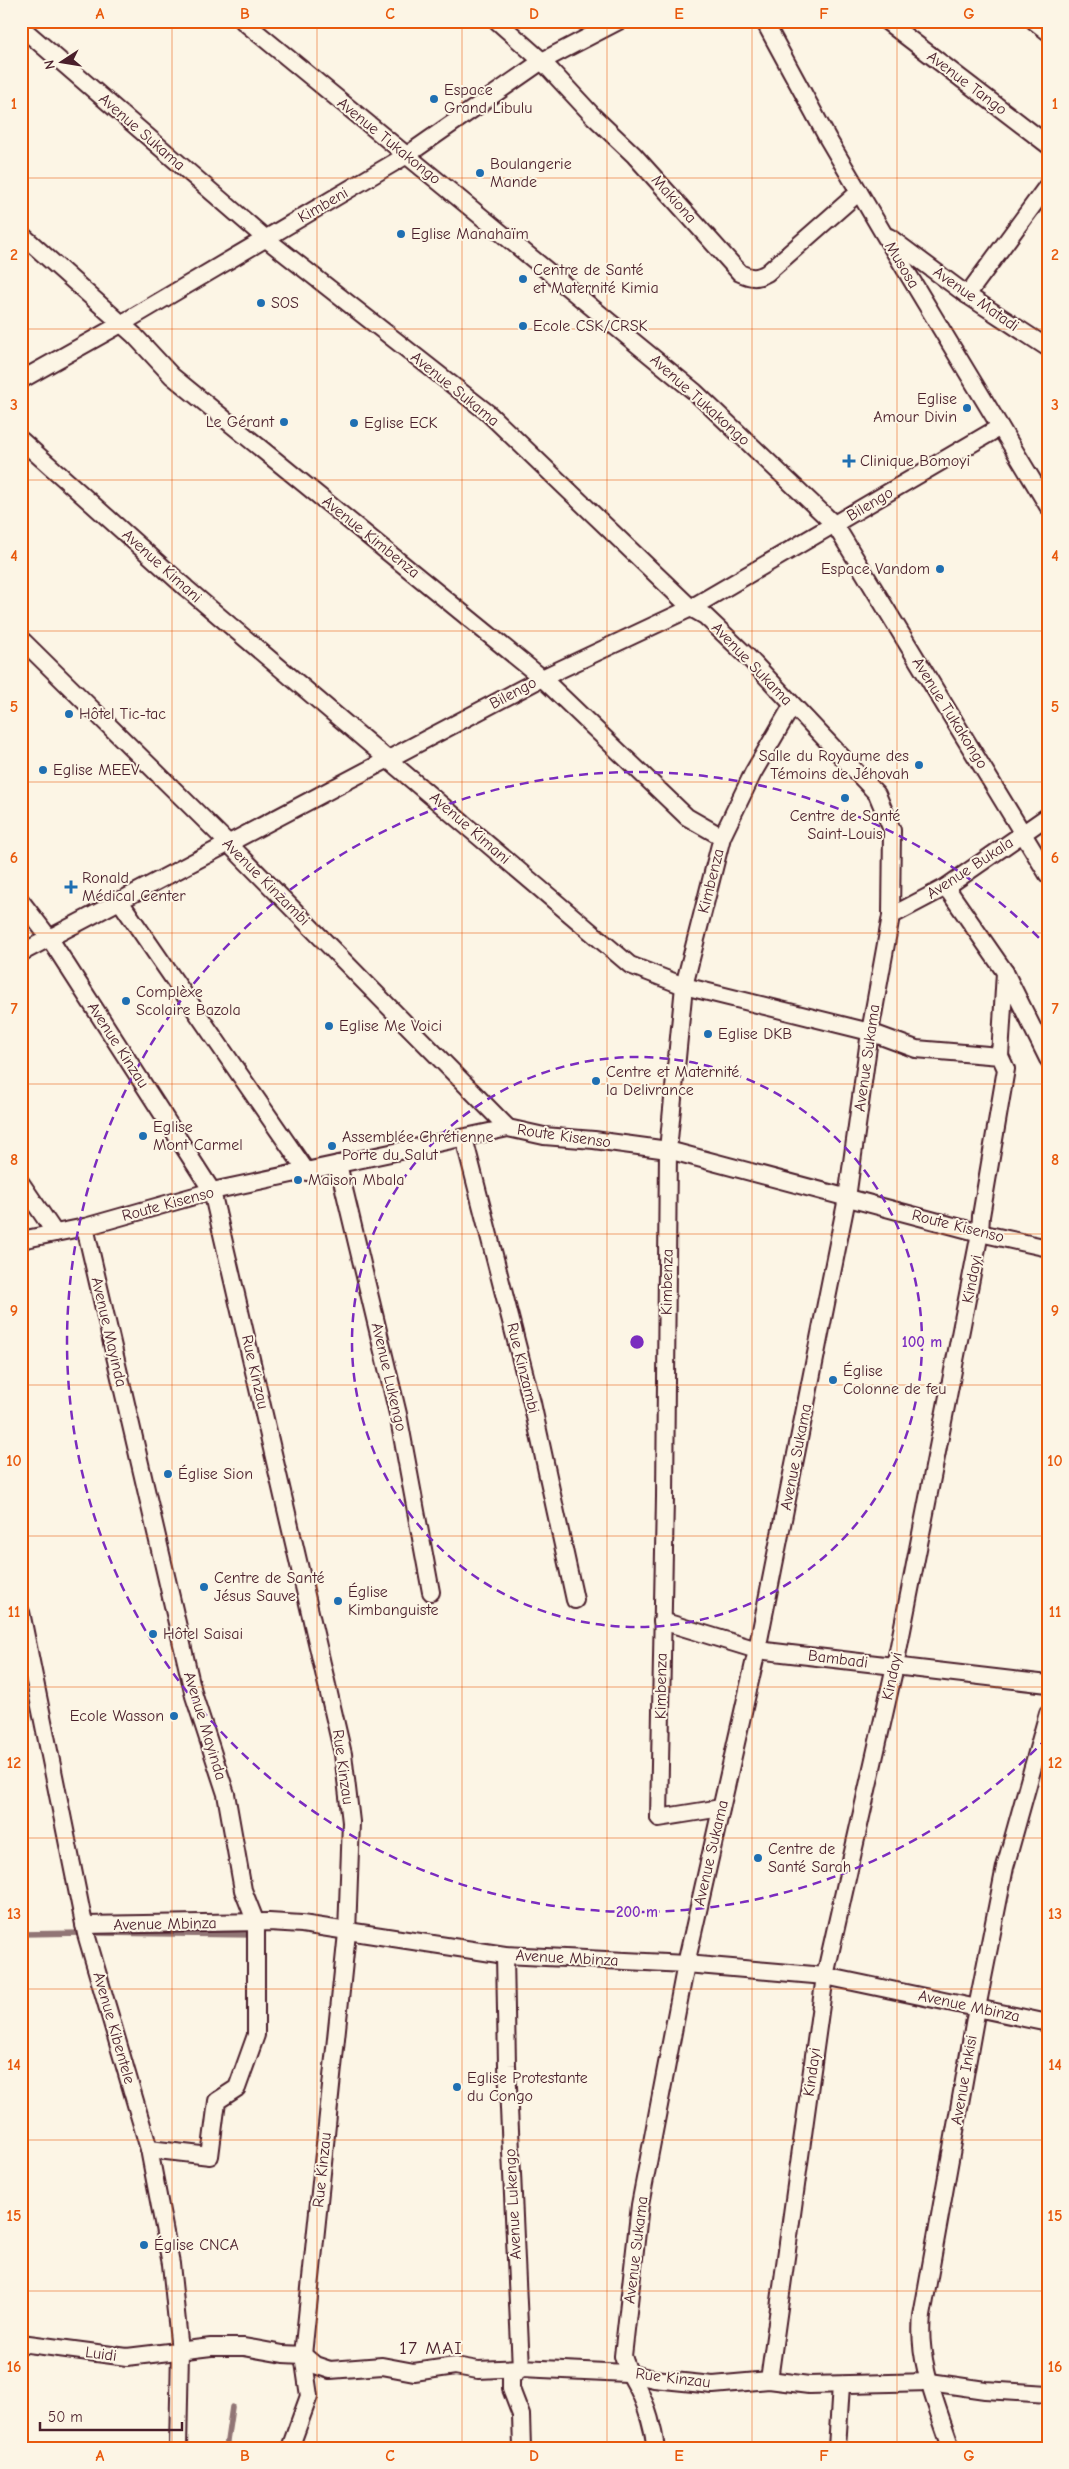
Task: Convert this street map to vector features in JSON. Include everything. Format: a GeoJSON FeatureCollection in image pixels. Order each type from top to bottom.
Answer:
{"type":"FeatureCollection","features":[{"type":"Feature","properties":{"kind":"street","name":"Avenue Tukakongo"},"geometry":{"type":"LineString","coordinates":[[242,21],[695,392],[835,525],[1048,875]]}},
{"type":"Feature","properties":{"kind":"street","name":"Makiona"},"geometry":{"type":"LineString","coordinates":[[497,21],[542,62],[594,117],[634,155],[740,273],[750,278],[758,278],[767,272],[859,192]]}},
{"type":"Feature","properties":{"kind":"street","name":"Kimbeni"},"geometry":{"type":"LineString","coordinates":[[21,380],[121,324],[407,155],[542,62],[619,21]]}},
{"type":"Feature","properties":{"kind":"street","name":"Musosa"},"geometry":{"type":"LineString","coordinates":[[764,21],[859,192],[1048,506]]}},
{"type":"Feature","properties":{"kind":"street","name":"Avenue Tango"},"geometry":{"type":"LineString","coordinates":[[886,21],[1048,145]]}},
{"type":"Feature","properties":{"kind":"street"},"geometry":{"type":"LineString","coordinates":[[1034,21],[1048,32]]}},
{"type":"Feature","properties":{"kind":"street","name":"Avenue Sukama"},"geometry":{"type":"LineString","coordinates":[[21,27],[265,238],[488,413],[691,608],[705,616],[746,655],[792,706],[877,794],[892,830],[891,916],[870,1032],[847,1198],[757,1650],[686,1964],[640,2205],[623,2356],[627,2373],[640,2392],[652,2422],[656,2448]]}},
{"type":"Feature","properties":{"kind":"street"},"geometry":{"type":"LineString","coordinates":[[967,295],[1048,184]]}},
{"type":"Feature","properties":{"kind":"street","name":"Avenue Matadi"},"geometry":{"type":"LineString","coordinates":[[882,231],[967,295],[1048,348]]}},
{"type":"Feature","properties":{"kind":"street","name":"Avenue Kimbenza"},"geometry":{"type":"LineString","coordinates":[[21,234],[121,324],[172,376],[542,678],[687,817],[722,837]]}},
{"type":"Feature","properties":{"kind":"street","name":"Bilengo"},"geometry":{"type":"LineString","coordinates":[[21,953],[542,678],[691,608],[835,525],[1000,426]]}},
{"type":"Feature","properties":{"kind":"street","name":"Avenue Kimani"},"geometry":{"type":"LineString","coordinates":[[21,440],[186,588],[630,965],[684,986],[870,1032],[916,1048],[1000,1056]]}},
{"type":"Feature","properties":{"kind":"street","name":"Avenue Kinzambi"},"geometry":{"type":"LineString","coordinates":[[21,639],[228,843],[508,1128]]}},
{"type":"Feature","properties":{"kind":"street","name":"Kimbenza"},"geometry":{"type":"LineString","coordinates":[[721,1808],[658,1818],[665,1497],[668,1150],[684,986],[722,837],[754,773],[792,706]]}},
{"type":"Feature","properties":{"kind":"street","name":"Avenue Bukala"},"geometry":{"type":"LineString","coordinates":[[891,916],[946,887],[1048,816]]}},
{"type":"Feature","properties":{"kind":"street"},"geometry":{"type":"LineString","coordinates":[[946,887],[1005,972],[1048,1059]]}},
{"type":"Feature","properties":{"kind":"street"},"geometry":{"type":"LineString","coordinates":[[119,900],[307,1172]]}},
{"type":"Feature","properties":{"kind":"street","name":"Avenue Kinzau"},"geometry":{"type":"LineString","coordinates":[[21,901],[50,939],[212,1191]]}},
{"type":"Feature","properties":{"kind":"street","name":"Kindayi"},"geometry":{"type":"LineString","coordinates":[[769,2380],[825,1976],[895,1666],[980,1233],[981,1216],[1006,1069],[1000,1056],[1005,972]]}},
{"type":"Feature","properties":{"kind":"street","name":"Route Kisenso"},"geometry":{"type":"LineString","coordinates":[[21,1240],[85,1226],[212,1191],[508,1128],[544,1136],[594,1140],[668,1150],[980,1233],[1048,1248]]}},
{"type":"Feature","properties":{"kind":"street","name":"Rue Kinzambi"},"geometry":{"type":"LineString","coordinates":[[464,1138],[532,1403],[576,1600]]}},
{"type":"Feature","properties":{"kind":"street","name":"Avenue Lukengo"},"geometry":{"type":"LineString","coordinates":[[338,1164],[398,1414],[431,1592]]}},
{"type":"Feature","properties":{"kind":"street"},"geometry":{"type":"LineString","coordinates":[[21,1183],[55,1233]]}},
{"type":"Feature","properties":{"kind":"street","name":"Rue Kinzau"},"geometry":{"type":"LineString","coordinates":[[212,1191],[343,1754],[350,1822],[347,1933],[303,2354],[309,2396],[290,2448]]}},
{"type":"Feature","properties":{"kind":"street","name":"Avenue Mayinda"},"geometry":{"type":"LineString","coordinates":[[85,1226],[194,1696],[226,1794],[243,1890],[256,1923],[256,2035],[237,2088],[217,2101],[210,2156],[149,2149]]}},
{"type":"Feature","properties":{"kind":"street","name":"Avenue Kibentele"},"geometry":{"type":"LineString","coordinates":[[21,1612],[84,1922],[149,2149],[171,2264],[180,2351],[178,2448]]}},
{"type":"Feature","properties":{"kind":"street","name":"Bambadi"},"geometry":{"type":"LineString","coordinates":[[662,1621],[757,1650],[996,1676],[1048,1684]]}},
{"type":"Feature","properties":{"kind":"street","name":"Avenue Inkisi"},"geometry":{"type":"LineString","coordinates":[[951,2448],[930,2382],[920,2335],[922,2316],[977,2008],[1005,1868],[1048,1713]]}},
{"type":"Feature","properties":{"kind":"street","name":"Avenue Mbinza"},"geometry":{"type":"LineString","coordinates":[[84,1922],[302,1924],[347,1933],[505,1955],[686,1964],[825,1976],[1048,2023]]}},
{"type":"Feature","properties":{"kind":"street","name":"Avenue Lukengo"},"geometry":{"type":"LineString","coordinates":[[505,1955],[507,2065],[521,2368],[510,2378],[511,2389],[521,2415],[522,2448]]}},
{"type":"Feature","properties":{"kind":"street","name":"Luidi"},"geometry":{"type":"LineString","coordinates":[[21,2342],[127,2357],[244,2347],[283,2354],[303,2354]]}},
{"type":"Feature","properties":{"kind":"street","name":"Rue Kinzau"},"geometry":{"type":"LineString","coordinates":[[303,2354],[315,2365],[330,2370],[382,2366],[414,2372],[455,2366],[478,2370],[521,2368],[627,2373],[654,2379],[713,2384],[769,2380],[809,2386],[930,2382],[985,2390],[1048,2394]]}},
{"type":"Feature","properties":{"kind":"street"},"geometry":{"type":"LineString","coordinates":[[837,2448],[841,2386]]}},
{"type":"Feature","properties":{"kind":"waterway"},"geometry":{"type":"LineString","coordinates":[[21,1934],[84,1933]]}},
{"type":"Feature","properties":{"kind":"waterway"},"geometry":{"type":"LineString","coordinates":[[98,1933],[254,1935]]}},
{"type":"Feature","properties":{"kind":"waterway"},"geometry":{"type":"LineString","coordinates":[[226,2448],[232,2407]]}},
{"type":"Feature","properties":{"kind":"place","name":"Espace Grand Libulu"},"geometry":{"type":"Point","coordinates":[434,99]}},
{"type":"Feature","properties":{"kind":"place","name":"Boulangerie Mande"},"geometry":{"type":"Point","coordinates":[480,173]}},
{"type":"Feature","properties":{"kind":"place","name":"Eglise Manahaïm"},"geometry":{"type":"Point","coordinates":[401,234]}},
{"type":"Feature","properties":{"kind":"place","name":"Centre de Santé et Maternité Kimia"},"geometry":{"type":"Point","coordinates":[523,279]}},
{"type":"Feature","properties":{"kind":"place","name":"SOS"},"geometry":{"type":"Point","coordinates":[261,303]}},
{"type":"Feature","properties":{"kind":"place","name":"Ecole CSK/CRSK"},"geometry":{"type":"Point","coordinates":[523,326]}},
{"type":"Feature","properties":{"kind":"place","name":"Eglise Amour Divin"},"geometry":{"type":"Point","coordinates":[967,408]}},
{"type":"Feature","properties":{"kind":"place","name":"Le Gérant"},"geometry":{"type":"Point","coordinates":[284,422]}},
{"type":"Feature","properties":{"kind":"place","name":"Eglise ECK"},"geometry":{"type":"Point","coordinates":[354,423]}},
{"type":"Feature","properties":{"kind":"place","name":"Clinique Bomoyi"},"geometry":{"type":"Point","coordinates":[849,461]}},
{"type":"Feature","properties":{"kind":"place","name":"Espace Vandom"},"geometry":{"type":"Point","coordinates":[940,569]}},
{"type":"Feature","properties":{"kind":"place","name":"Hôtel Tic-tac"},"geometry":{"type":"Point","coordinates":[69,714]}},
{"type":"Feature","properties":{"kind":"place","name":"Salle du Royaume des Témoins de Jéhovah"},"geometry":{"type":"Point","coordinates":[919,765]}},
{"type":"Feature","properties":{"kind":"place","name":"Eglise MEEV"},"geometry":{"type":"Point","coordinates":[43,770]}},
{"type":"Feature","properties":{"kind":"place","name":"Centre de Santé Saint-Louis"},"geometry":{"type":"Point","coordinates":[845,798]}},
{"type":"Feature","properties":{"kind":"place","name":"Ronald Médical Center"},"geometry":{"type":"Point","coordinates":[71,887]}},
{"type":"Feature","properties":{"kind":"place","name":"Complèxe Scolaire Bazola"},"geometry":{"type":"Point","coordinates":[126,1001]}},
{"type":"Feature","properties":{"kind":"place","name":"Eglise Me Voici"},"geometry":{"type":"Point","coordinates":[329,1026]}},
{"type":"Feature","properties":{"kind":"place","name":"Eglise DKB"},"geometry":{"type":"Point","coordinates":[708,1034]}},
{"type":"Feature","properties":{"kind":"place","name":"Centre et Maternité la Delivrance"},"geometry":{"type":"Point","coordinates":[596,1081]}},
{"type":"Feature","properties":{"kind":"place","name":"Eglise Mont Carmel"},"geometry":{"type":"Point","coordinates":[143,1136]}},
{"type":"Feature","properties":{"kind":"place","name":"Assemblée Chrétienne Porte du Salut"},"geometry":{"type":"Point","coordinates":[332,1146]}},
{"type":"Feature","properties":{"kind":"place","name":"Maison Mbala"},"geometry":{"type":"Point","coordinates":[298,1180]}},
{"type":"Feature","properties":{"kind":"place","name":"Église Colonne de feu"},"geometry":{"type":"Point","coordinates":[833,1380]}},
{"type":"Feature","properties":{"kind":"place","name":"Église Sion"},"geometry":{"type":"Point","coordinates":[168,1474]}},
{"type":"Feature","properties":{"kind":"place","name":"Centre de Santé Jésus Sauve"},"geometry":{"type":"Point","coordinates":[204,1587]}},
{"type":"Feature","properties":{"kind":"place","name":"Église Kimbanguiste"},"geometry":{"type":"Point","coordinates":[338,1601]}},
{"type":"Feature","properties":{"kind":"place","name":"Hôtel Saisai"},"geometry":{"type":"Point","coordinates":[153,1634]}},
{"type":"Feature","properties":{"kind":"place","name":"Ecole Wasson"},"geometry":{"type":"Point","coordinates":[174,1716]}},
{"type":"Feature","properties":{"kind":"place","name":"Centre de Santé Sarah"},"geometry":{"type":"Point","coordinates":[758,1858]}},
{"type":"Feature","properties":{"kind":"place","name":"Eglise Protestante du Congo"},"geometry":{"type":"Point","coordinates":[457,2087]}},
{"type":"Feature","properties":{"kind":"place","name":"Église CNCA"},"geometry":{"type":"Point","coordinates":[144,2245]}},
{"type":"Feature","properties":{"kind":"district","name":"17 MAI"},"geometry":{"type":"Point","coordinates":[431,2348]}}]}
